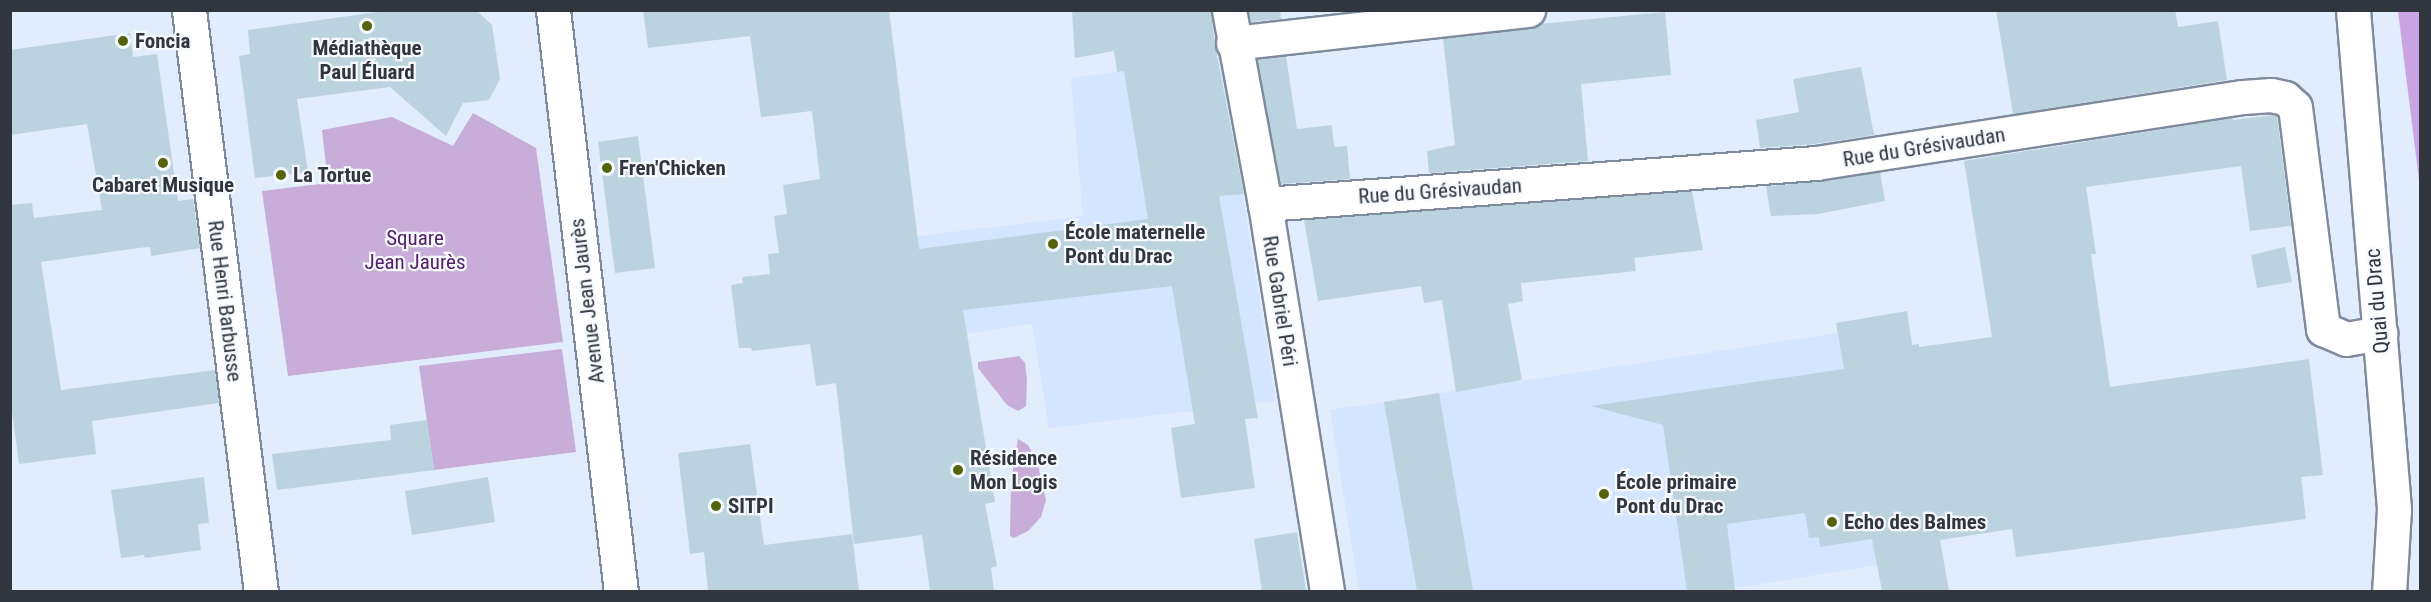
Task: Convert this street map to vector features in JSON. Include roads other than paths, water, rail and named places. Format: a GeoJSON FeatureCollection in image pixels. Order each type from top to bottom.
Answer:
{"type":"FeatureCollection","features":[{"type":"Feature","properties":{"kind":"street","name":"Rue Henri Barbusse"},"geometry":{"type":"LineString","coordinates":[[189,10],[261,591]]}},
{"type":"Feature","properties":{"kind":"street","name":"Avenue Jean Jaurès"},"geometry":{"type":"LineString","coordinates":[[553,10],[621,591]]}},
{"type":"Feature","properties":{"kind":"street","name":"Rue Gabriel Péri"},"geometry":{"type":"LineString","coordinates":[[1228,10],[1264,204],[1327,591]]}},
{"type":"Feature","properties":{"kind":"street"},"geometry":{"type":"LineString","coordinates":[[1233,43],[1528,10]]}},
{"type":"Feature","properties":{"kind":"street","name":"Quai du Drac"},"geometry":{"type":"LineString","coordinates":[[2352,10],[2394,509],[2389,591]]}},
{"type":"Feature","properties":{"kind":"street","name":"Rue du Grésivaudan"},"geometry":{"type":"LineString","coordinates":[[1264,204],[1816,163],[2243,97],[2271,95],[2285,98],[2295,107],[2323,329],[2346,339],[2380,333]]}},
{"type":"Feature","properties":{"kind":"place","name":"Médiathèque Paul Éluard"},"geometry":{"type":"Point","coordinates":[367,26]}},
{"type":"Feature","properties":{"kind":"place","name":"Foncia"},"geometry":{"type":"Point","coordinates":[123,41]}},
{"type":"Feature","properties":{"kind":"place","name":"Cabaret Musique"},"geometry":{"type":"Point","coordinates":[163,163]}},
{"type":"Feature","properties":{"kind":"place","name":"Fren'Chicken"},"geometry":{"type":"Point","coordinates":[607,168]}},
{"type":"Feature","properties":{"kind":"place","name":"La Tortue"},"geometry":{"type":"Point","coordinates":[281,175]}},
{"type":"Feature","properties":{"kind":"place","name":"École maternelle Pont du Drac"},"geometry":{"type":"Point","coordinates":[1053,244]}},
{"type":"Feature","properties":{"kind":"place","name":"Résidence Mon Logis"},"geometry":{"type":"Point","coordinates":[958,470]}},
{"type":"Feature","properties":{"kind":"place","name":"École primaire Pont du Drac"},"geometry":{"type":"Point","coordinates":[1604,494]}},
{"type":"Feature","properties":{"kind":"place","name":"SITPI"},"geometry":{"type":"Point","coordinates":[716,506]}},
{"type":"Feature","properties":{"kind":"place","name":"Echo des Balmes"},"geometry":{"type":"Point","coordinates":[1832,522]}},
{"type":"Feature","properties":{"kind":"park label","name":"Square Jean Jaurès"},"geometry":{"type":"Point","coordinates":[415,250]}}]}
